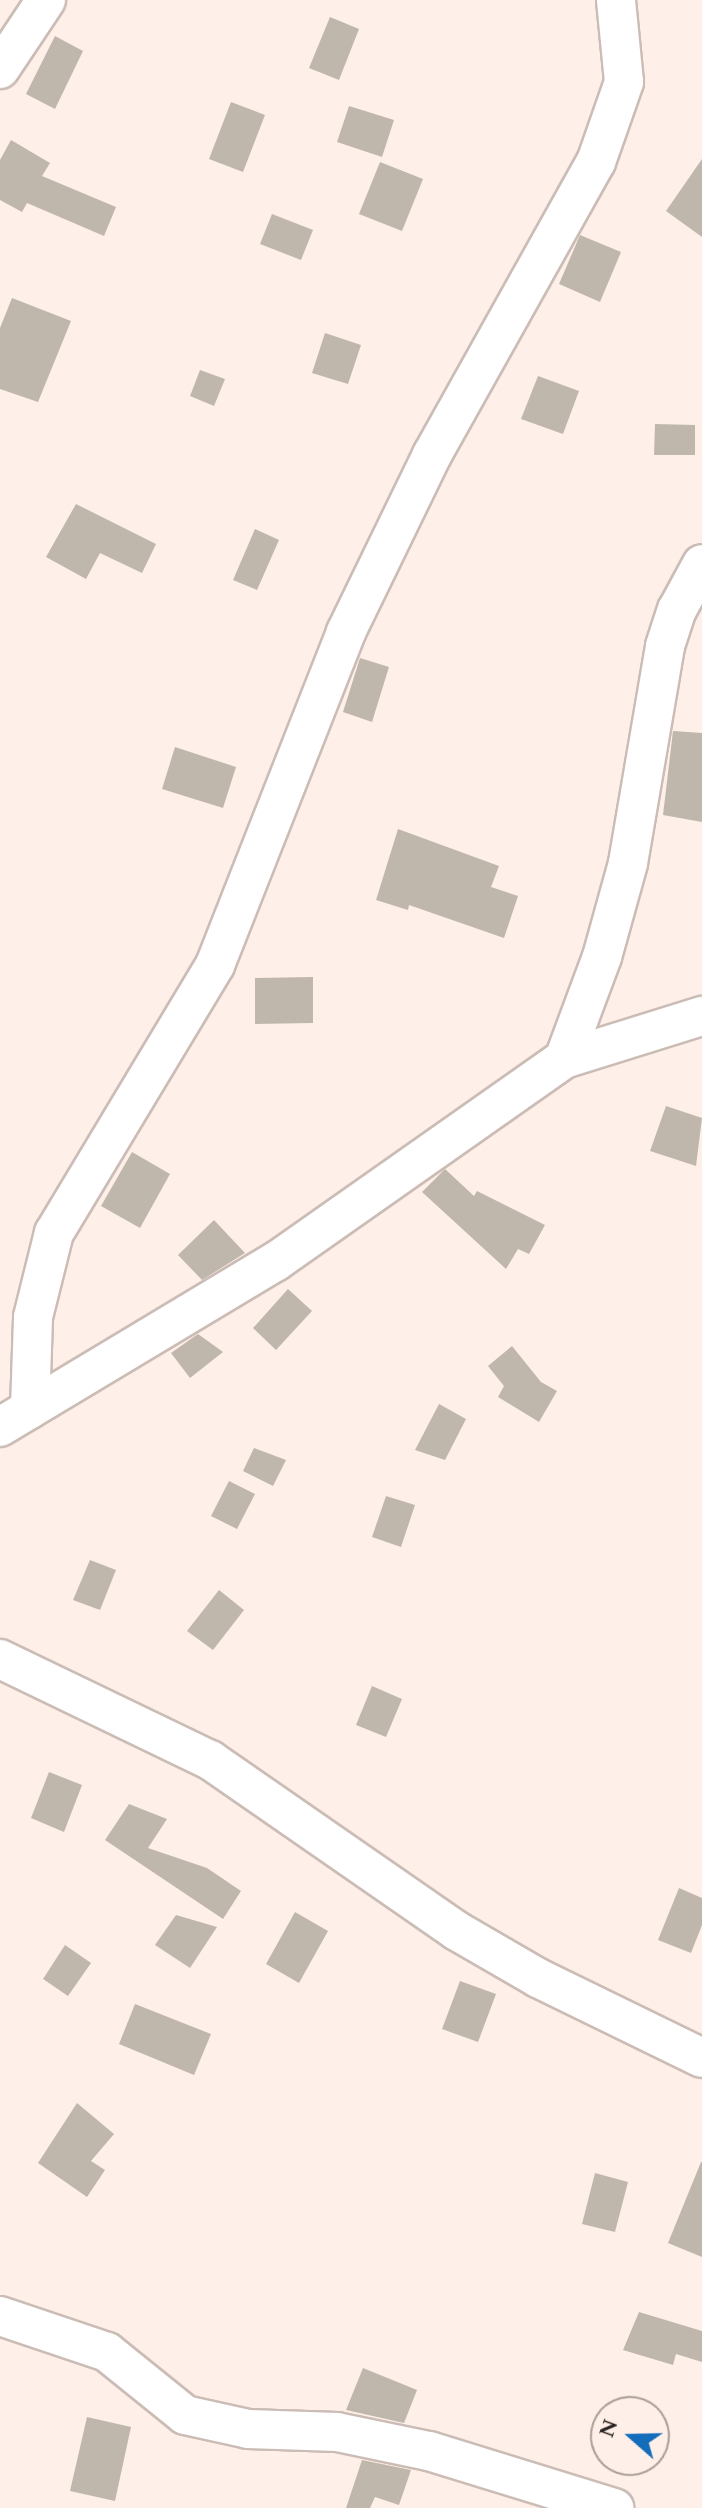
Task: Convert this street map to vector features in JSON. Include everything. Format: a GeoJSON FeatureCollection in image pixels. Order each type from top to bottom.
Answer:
{"type":"FeatureCollection","features":[{"type":"Feature","properties":{"kind":"street"},"geometry":{"type":"LineString","coordinates":[[0,69],[46,0]]}},
{"type":"Feature","properties":{"kind":"street"},"geometry":{"type":"LineString","coordinates":[[15,1418],[33,1317],[54,1233],[215,965],[346,632],[432,455],[596,162],[624,82],[616,0]]}},
{"type":"Feature","properties":{"kind":"street"},"geometry":{"type":"LineString","coordinates":[[564,1059],[602,957],[628,863],[665,646],[702,564]]}},
{"type":"Feature","properties":{"kind":"street"},"geometry":{"type":"LineString","coordinates":[[15,1418],[275,1262],[564,1059],[702,1016]]}},
{"type":"Feature","properties":{"kind":"street"},"geometry":{"type":"LineString","coordinates":[[0,1659],[210,1760],[457,1931],[538,1978],[702,2058]]}},
{"type":"Feature","properties":{"kind":"street"},"geometry":{"type":"LineString","coordinates":[[0,2316],[107,2352],[185,2415],[248,2429],[337,2432],[429,2451],[614,2508]]}},
{"type":"Feature","properties":{"kind":"building"},"geometry":{"type":"Polygon","coordinates":[[[330,17],[359,29],[339,80],[309,68],[330,17]]]}},
{"type":"Feature","properties":{"kind":"building"},"geometry":{"type":"Polygon","coordinates":[[[55,36],[83,51],[55,109],[26,94],[55,36]]]}},
{"type":"Feature","properties":{"kind":"building"},"geometry":{"type":"Polygon","coordinates":[[[231,102],[265,115],[243,172],[209,159],[231,102]]]}},
{"type":"Feature","properties":{"kind":"building"},"geometry":{"type":"Polygon","coordinates":[[[349,106],[394,120],[382,157],[337,142],[349,106]]]}},
{"type":"Feature","properties":{"kind":"building"},"geometry":{"type":"Polygon","coordinates":[[[11,140],[50,163],[42,176],[116,207],[104,236],[27,203],[22,212],[0,200],[0,160],[11,140]]]}},
{"type":"Feature","properties":{"kind":"building"},"geometry":{"type":"Polygon","coordinates":[[[702,159],[702,237],[666,211],[702,159]]]}},
{"type":"Feature","properties":{"kind":"building"},"geometry":{"type":"Polygon","coordinates":[[[380,162],[423,179],[402,231],[359,214],[380,162]]]}},
{"type":"Feature","properties":{"kind":"building"},"geometry":{"type":"Polygon","coordinates":[[[272,214],[313,230],[301,260],[260,244],[272,214]]]}},
{"type":"Feature","properties":{"kind":"building"},"geometry":{"type":"Polygon","coordinates":[[[580,235],[621,252],[600,302],[559,284],[580,235]]]}},
{"type":"Feature","properties":{"kind":"building"},"geometry":{"type":"Polygon","coordinates":[[[12,298],[71,321],[38,402],[0,389],[0,328],[12,298]]]}},
{"type":"Feature","properties":{"kind":"building"},"geometry":{"type":"Polygon","coordinates":[[[325,333],[361,345],[348,384],[312,373],[325,333]]]}},
{"type":"Feature","properties":{"kind":"building"},"geometry":{"type":"Polygon","coordinates":[[[200,370],[225,379],[214,406],[190,396],[200,370]]]}},
{"type":"Feature","properties":{"kind":"building"},"geometry":{"type":"Polygon","coordinates":[[[538,376],[579,391],[563,434],[521,419],[538,376]]]}},
{"type":"Feature","properties":{"kind":"building"},"geometry":{"type":"Polygon","coordinates":[[[655,424],[695,425],[695,455],[654,455],[655,424]]]}},
{"type":"Feature","properties":{"kind":"building"},"geometry":{"type":"Polygon","coordinates":[[[76,504],[156,544],[142,573],[100,553],[86,579],[46,557],[76,504]]]}},
{"type":"Feature","properties":{"kind":"building"},"geometry":{"type":"Polygon","coordinates":[[[255,529],[279,540],[257,590],[233,580],[255,529]]]}},
{"type":"Feature","properties":{"kind":"building"},"geometry":{"type":"Polygon","coordinates":[[[360,658],[389,667],[372,722],[343,712],[360,658]]]}},
{"type":"Feature","properties":{"kind":"building"},"geometry":{"type":"Polygon","coordinates":[[[673,731],[702,733],[702,822],[663,815],[673,731]]]}},
{"type":"Feature","properties":{"kind":"building"},"geometry":{"type":"Polygon","coordinates":[[[175,747],[236,767],[223,808],[162,789],[175,747]]]}},
{"type":"Feature","properties":{"kind":"building"},"geometry":{"type":"Polygon","coordinates":[[[398,829],[499,866],[491,887],[518,896],[504,938],[409,905],[408,910],[376,900],[398,829]]]}},
{"type":"Feature","properties":{"kind":"building"},"geometry":{"type":"Polygon","coordinates":[[[313,977],[313,1023],[255,1024],[255,978],[313,977]]]}},
{"type":"Feature","properties":{"kind":"building"},"geometry":{"type":"Polygon","coordinates":[[[666,1106],[702,1118],[696,1166],[650,1151],[666,1106]]]}},
{"type":"Feature","properties":{"kind":"building"},"geometry":{"type":"Polygon","coordinates":[[[132,1152],[170,1174],[140,1228],[101,1206],[132,1152]]]}},
{"type":"Feature","properties":{"kind":"building"},"geometry":{"type":"Polygon","coordinates":[[[445,1169],[474,1196],[477,1191],[545,1225],[529,1254],[518,1249],[506,1269],[422,1192],[445,1169]]]}},
{"type":"Feature","properties":{"kind":"building"},"geometry":{"type":"Polygon","coordinates":[[[214,1220],[245,1253],[202,1280],[178,1255],[214,1220]]]}},
{"type":"Feature","properties":{"kind":"building"},"geometry":{"type":"Polygon","coordinates":[[[288,1289],[312,1311],[276,1350],[253,1328],[288,1289]]]}},
{"type":"Feature","properties":{"kind":"building"},"geometry":{"type":"Polygon","coordinates":[[[198,1334],[223,1352],[190,1378],[171,1353],[198,1334]]]}},
{"type":"Feature","properties":{"kind":"building"},"geometry":{"type":"Polygon","coordinates":[[[512,1346],[541,1382],[557,1391],[539,1422],[498,1397],[504,1386],[488,1366],[512,1346]]]}},
{"type":"Feature","properties":{"kind":"building"},"geometry":{"type":"Polygon","coordinates":[[[439,1404],[466,1419],[445,1460],[415,1450],[439,1404]]]}},
{"type":"Feature","properties":{"kind":"building"},"geometry":{"type":"Polygon","coordinates":[[[254,1448],[286,1460],[273,1486],[243,1471],[254,1448]]]}},
{"type":"Feature","properties":{"kind":"building"},"geometry":{"type":"Polygon","coordinates":[[[229,1481],[255,1494],[237,1529],[211,1516],[229,1481]]]}},
{"type":"Feature","properties":{"kind":"building"},"geometry":{"type":"Polygon","coordinates":[[[386,1496],[415,1505],[401,1547],[372,1537],[386,1496]]]}},
{"type":"Feature","properties":{"kind":"building"},"geometry":{"type":"Polygon","coordinates":[[[90,1560],[116,1570],[100,1610],[73,1600],[90,1560]]]}},
{"type":"Feature","properties":{"kind":"building"},"geometry":{"type":"Polygon","coordinates":[[[219,1590],[244,1610],[213,1650],[187,1631],[219,1590]]]}},
{"type":"Feature","properties":{"kind":"building"},"geometry":{"type":"Polygon","coordinates":[[[372,1686],[402,1699],[386,1737],[356,1725],[372,1686]]]}},
{"type":"Feature","properties":{"kind":"building"},"geometry":{"type":"Polygon","coordinates":[[[49,1772],[82,1785],[64,1832],[31,1818],[49,1772]]]}},
{"type":"Feature","properties":{"kind":"building"},"geometry":{"type":"Polygon","coordinates":[[[129,1804],[167,1819],[148,1848],[207,1868],[241,1891],[223,1919],[105,1840],[129,1804]]]}},
{"type":"Feature","properties":{"kind":"building"},"geometry":{"type":"Polygon","coordinates":[[[679,1888],[702,1898],[702,1925],[691,1953],[658,1940],[679,1888]]]}},
{"type":"Feature","properties":{"kind":"building"},"geometry":{"type":"Polygon","coordinates":[[[295,1912],[328,1931],[299,1983],[266,1964],[295,1912]]]}},
{"type":"Feature","properties":{"kind":"building"},"geometry":{"type":"Polygon","coordinates":[[[176,1915],[217,1927],[190,1968],[155,1945],[176,1915]]]}},
{"type":"Feature","properties":{"kind":"building"},"geometry":{"type":"Polygon","coordinates":[[[65,1945],[91,1963],[68,1996],[43,1979],[65,1945]]]}},
{"type":"Feature","properties":{"kind":"building"},"geometry":{"type":"Polygon","coordinates":[[[460,1981],[496,1994],[478,2042],[442,2029],[460,1981]]]}},
{"type":"Feature","properties":{"kind":"building"},"geometry":{"type":"Polygon","coordinates":[[[135,2004],[211,2034],[194,2075],[119,2044],[135,2004]]]}},
{"type":"Feature","properties":{"kind":"building"},"geometry":{"type":"Polygon","coordinates":[[[77,2103],[114,2134],[91,2161],[105,2170],[87,2197],[38,2163],[77,2103]]]}},
{"type":"Feature","properties":{"kind":"building"},"geometry":{"type":"Polygon","coordinates":[[[702,2162],[702,2257],[668,2243],[702,2162]]]}},
{"type":"Feature","properties":{"kind":"building"},"geometry":{"type":"Polygon","coordinates":[[[595,2173],[628,2182],[615,2232],[582,2224],[595,2173]]]}},
{"type":"Feature","properties":{"kind":"building"},"geometry":{"type":"Polygon","coordinates":[[[639,2312],[702,2331],[702,2362],[676,2354],[673,2365],[623,2350],[639,2312]]]}},
{"type":"Feature","properties":{"kind":"building"},"geometry":{"type":"Polygon","coordinates":[[[363,2368],[417,2390],[404,2423],[346,2410],[363,2368]]]}},
{"type":"Feature","properties":{"kind":"building"},"geometry":{"type":"Polygon","coordinates":[[[87,2417],[131,2427],[115,2501],[70,2491],[87,2417]]]}},
{"type":"Feature","properties":{"kind":"building"},"geometry":{"type":"Polygon","coordinates":[[[362,2460],[411,2470],[399,2505],[375,2497],[370,2508],[346,2508],[362,2460]]]}}]}
